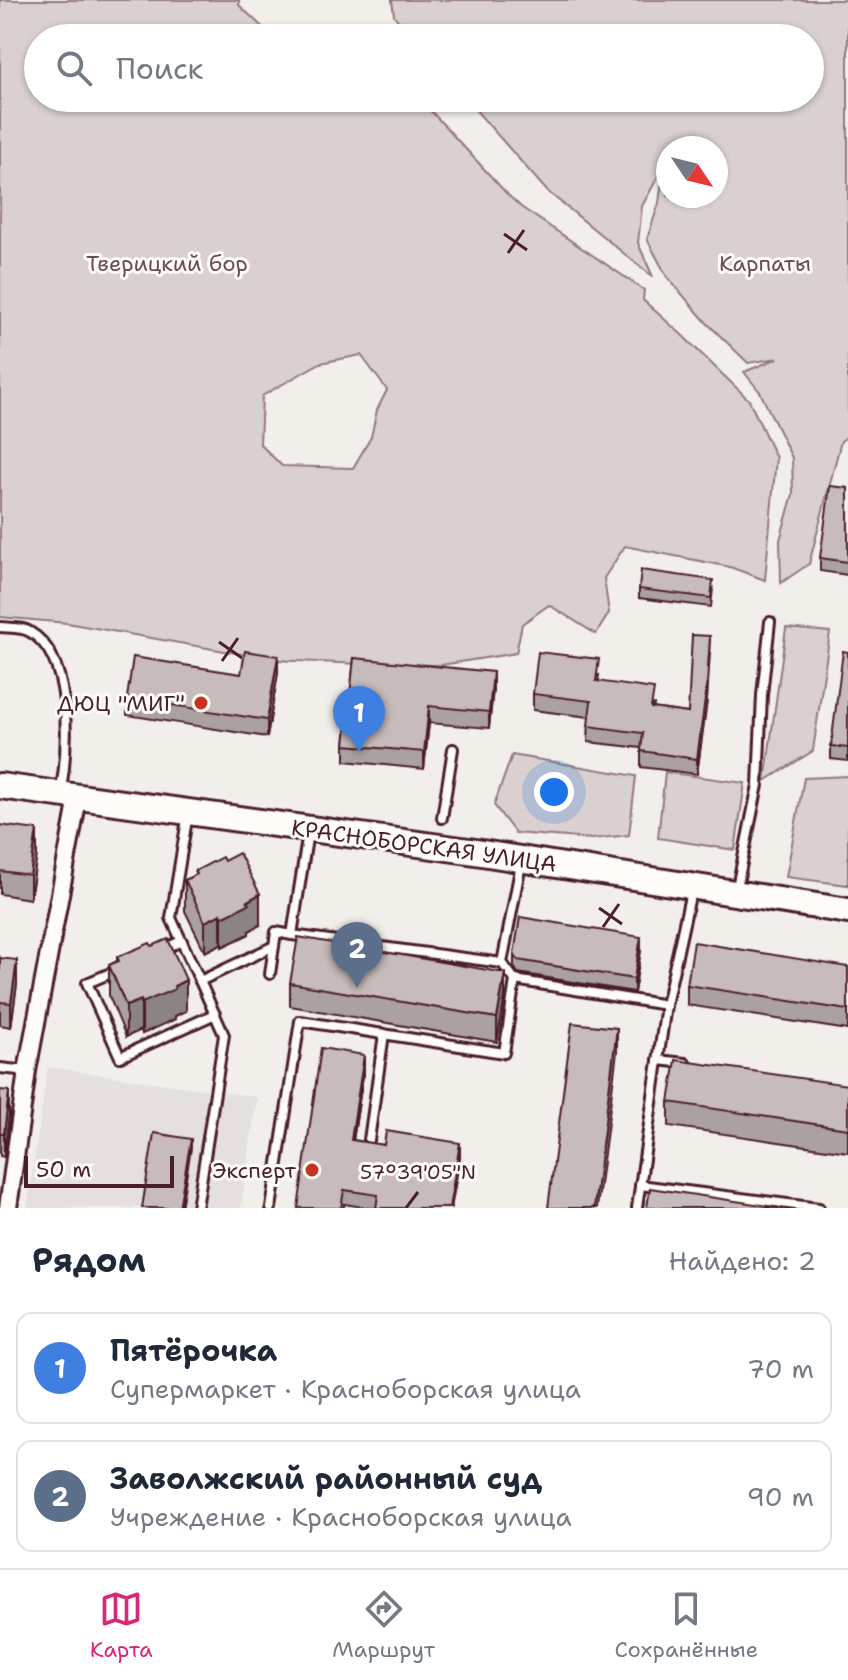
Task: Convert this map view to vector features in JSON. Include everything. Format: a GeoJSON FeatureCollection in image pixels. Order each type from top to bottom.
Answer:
{"type":"FeatureCollection","features":[{"type":"Feature","properties":{"kind":"street","name":"КРАСНОБОРСКАЯ УЛИЦА"},"geometry":{"type":"LineString","coordinates":[[0,786],[521,859],[848,911]]}},
{"type":"Feature","properties":{"kind":"street"},"geometry":{"type":"LineString","coordinates":[[8,1208],[27,1071],[78,798]]}},
{"type":"Feature","properties":{"kind":"lane"},"geometry":{"type":"LineString","coordinates":[[736,893],[758,785],[762,695],[770,622]]}},
{"type":"Feature","properties":{"kind":"lane"},"geometry":{"type":"LineString","coordinates":[[0,627],[29,631],[48,649],[59,673],[65,711],[65,741],[62,783],[56,787],[0,779]]}},
{"type":"Feature","properties":{"kind":"lane"},"geometry":{"type":"LineString","coordinates":[[442,818],[453,749]]}},
{"type":"Feature","properties":{"kind":"lane"},"geometry":{"type":"LineString","coordinates":[[188,813],[171,918],[224,1035],[197,1208]]}},
{"type":"Feature","properties":{"kind":"lane"},"geometry":{"type":"LineString","coordinates":[[292,935],[308,829]]}},
{"type":"Feature","properties":{"kind":"lane"},"geometry":{"type":"LineString","coordinates":[[502,963],[521,859]]}},
{"type":"Feature","properties":{"kind":"lane"},"geometry":{"type":"LineString","coordinates":[[637,1208],[666,1005],[692,886]]}},
{"type":"Feature","properties":{"kind":"lane"},"geometry":{"type":"LineString","coordinates":[[270,974],[276,932],[502,963],[515,980],[666,1005]]}},
{"type":"Feature","properties":{"kind":"lane"},"geometry":{"type":"LineString","coordinates":[[155,953],[182,941]]}},
{"type":"Feature","properties":{"kind":"lane"},"geometry":{"type":"LineString","coordinates":[[200,981],[274,946]]}},
{"type":"Feature","properties":{"kind":"lane"},"geometry":{"type":"LineString","coordinates":[[128,965],[87,983],[120,1057],[215,1014]]}},
{"type":"Feature","properties":{"kind":"lane"},"geometry":{"type":"LineString","coordinates":[[271,1208],[300,1021],[504,1053],[515,980]]}},
{"type":"Feature","properties":{"kind":"lane"},"geometry":{"type":"LineString","coordinates":[[369,1140],[384,1034]]}},
{"type":"Feature","properties":{"kind":"lane"},"geometry":{"type":"LineString","coordinates":[[658,1060],[702,1066]]}},
{"type":"Feature","properties":{"kind":"lane"},"geometry":{"type":"LineString","coordinates":[[0,1068],[27,1071]]}},
{"type":"Feature","properties":{"kind":"lane"},"geometry":{"type":"LineString","coordinates":[[640,1185],[819,1208]]}},
{"type":"Feature","properties":{"kind":"shaded area"},"geometry":{"type":"Polygon","coordinates":[[[48,1067],[257,1097],[241,1208],[27,1208],[48,1067]]]}},
{"type":"Feature","properties":{"kind":"green space","name":"Тверицкий бор"},"geometry":{"type":"Polygon","coordinates":[[[0,0],[239,0],[239,5],[259,24],[24,24],[24,112],[432,112],[521,207],[644,290],[643,300],[749,400],[776,458],[765,580],[730,567],[625,546],[604,578],[609,613],[596,634],[549,605],[522,624],[516,653],[441,665],[275,660],[67,623],[0,617],[0,0]],[[361,355],[320,363],[262,396],[260,444],[282,466],[353,468],[371,437],[377,410],[387,390],[361,355]]]}},
{"type":"Feature","properties":{"kind":"green space","name":"Карпаты"},"geometry":{"type":"Polygon","coordinates":[[[392,0],[848,0],[848,436],[841,441],[809,564],[781,583],[780,540],[793,494],[792,458],[760,392],[744,372],[778,358],[748,363],[707,323],[667,277],[647,239],[657,208],[728,208],[728,136],[656,136],[656,181],[642,206],[638,243],[653,277],[547,191],[477,112],[824,112],[824,24],[401,24],[394,15],[392,0]]]}},
{"type":"Feature","properties":{"kind":"green space"},"geometry":{"type":"Polygon","coordinates":[[[786,628],[830,632],[813,751],[765,781],[786,628]]]}},
{"type":"Feature","properties":{"kind":"green space"},"geometry":{"type":"Polygon","coordinates":[[[512,755],[636,776],[629,835],[592,839],[515,833],[494,805],[512,755]]]}},
{"type":"Feature","properties":{"kind":"green space"},"geometry":{"type":"Polygon","coordinates":[[[665,772],[745,783],[735,850],[658,838],[665,772]]]}},
{"type":"Feature","properties":{"kind":"green space"},"geometry":{"type":"Polygon","coordinates":[[[848,776],[848,885],[786,877],[804,778],[848,776]]]}},
{"type":"Feature","properties":{"kind":"building"},"geometry":{"type":"Polygon","coordinates":[[[830,486],[848,488],[848,562],[820,558],[830,486]]]}},
{"type":"Feature","properties":{"kind":"building"},"geometry":{"type":"Polygon","coordinates":[[[641,570],[713,580],[711,598],[639,589],[641,570]]]}},
{"type":"Feature","properties":{"kind":"building"},"geometry":{"type":"Polygon","coordinates":[[[692,635],[710,636],[697,759],[641,751],[643,733],[588,726],[591,701],[533,694],[538,652],[599,659],[596,681],[654,689],[651,708],[688,713],[692,635]]]}},
{"type":"Feature","properties":{"kind":"building","name":"ДЮЦ \"МИГ\""},"geometry":{"type":"Polygon","coordinates":[[[245,651],[278,656],[267,720],[127,698],[133,657],[241,674],[245,651]]]}},
{"type":"Feature","properties":{"kind":"building"},"geometry":{"type":"Polygon","coordinates":[[[843,651],[848,652],[848,748],[831,746],[843,651]]]}},
{"type":"Feature","properties":{"kind":"building"},"geometry":{"type":"Polygon","coordinates":[[[354,658],[493,672],[489,712],[429,706],[424,752],[345,745],[354,658]]]}},
{"type":"Feature","properties":{"kind":"building"},"geometry":{"type":"Polygon","coordinates":[[[0,825],[37,830],[30,875],[0,871],[0,825]]]}},
{"type":"Feature","properties":{"kind":"building"},"geometry":{"type":"Polygon","coordinates":[[[239,853],[260,894],[247,901],[249,904],[205,922],[185,880],[222,857],[224,861],[239,853]]]}},
{"type":"Feature","properties":{"kind":"building"},"geometry":{"type":"Polygon","coordinates":[[[520,917],[641,937],[634,979],[518,960],[514,954],[520,917]]]}},
{"type":"Feature","properties":{"kind":"building"},"geometry":{"type":"Polygon","coordinates":[[[298,937],[505,973],[497,1018],[290,983],[298,937]]]}},
{"type":"Feature","properties":{"kind":"building"},"geometry":{"type":"Polygon","coordinates":[[[168,939],[186,980],[174,986],[175,989],[142,1003],[141,1000],[126,1006],[109,965],[119,961],[117,957],[168,939]]]}},
{"type":"Feature","properties":{"kind":"building"},"geometry":{"type":"Polygon","coordinates":[[[694,942],[848,967],[848,1010],[687,985],[694,942]]]}},
{"type":"Feature","properties":{"kind":"building"},"geometry":{"type":"Polygon","coordinates":[[[0,958],[17,960],[11,1003],[0,1002],[0,958]]]}},
{"type":"Feature","properties":{"kind":"building"},"geometry":{"type":"Polygon","coordinates":[[[572,1023],[617,1028],[594,1208],[548,1208],[572,1023]]]}},
{"type":"Feature","properties":{"kind":"building"},"geometry":{"type":"Polygon","coordinates":[[[321,1048],[364,1055],[351,1140],[384,1145],[386,1131],[460,1143],[449,1208],[376,1208],[378,1195],[344,1190],[341,1208],[298,1208],[321,1048]]]}},
{"type":"Feature","properties":{"kind":"building"},"geometry":{"type":"Polygon","coordinates":[[[676,1060],[848,1085],[848,1129],[669,1102],[676,1060]]]}},
{"type":"Feature","properties":{"kind":"building"},"geometry":{"type":"Polygon","coordinates":[[[0,1090],[9,1091],[4,1133],[0,1133],[0,1090]]]}},
{"type":"Feature","properties":{"kind":"building"},"geometry":{"type":"Polygon","coordinates":[[[154,1133],[191,1139],[179,1208],[142,1208],[154,1133]]]}},
{"type":"Feature","properties":{"kind":"building"},"geometry":{"type":"Polygon","coordinates":[[[650,1188],[781,1208],[647,1208],[650,1188]]]}},
{"type":"Feature","properties":{"kind":"place","name":"ДЮЦ \"МИГ\""},"geometry":{"type":"Point","coordinates":[201,703]}},
{"type":"Feature","properties":{"kind":"place","name":"Пятёрочка"},"geometry":{"type":"Point","coordinates":[359,752]}},
{"type":"Feature","properties":{"kind":"place","name":"Заволжский районный суд"},"geometry":{"type":"Point","coordinates":[357,988]}},
{"type":"Feature","properties":{"kind":"place","name":"Эксперт"},"geometry":{"type":"Point","coordinates":[312,1170]}}]}
